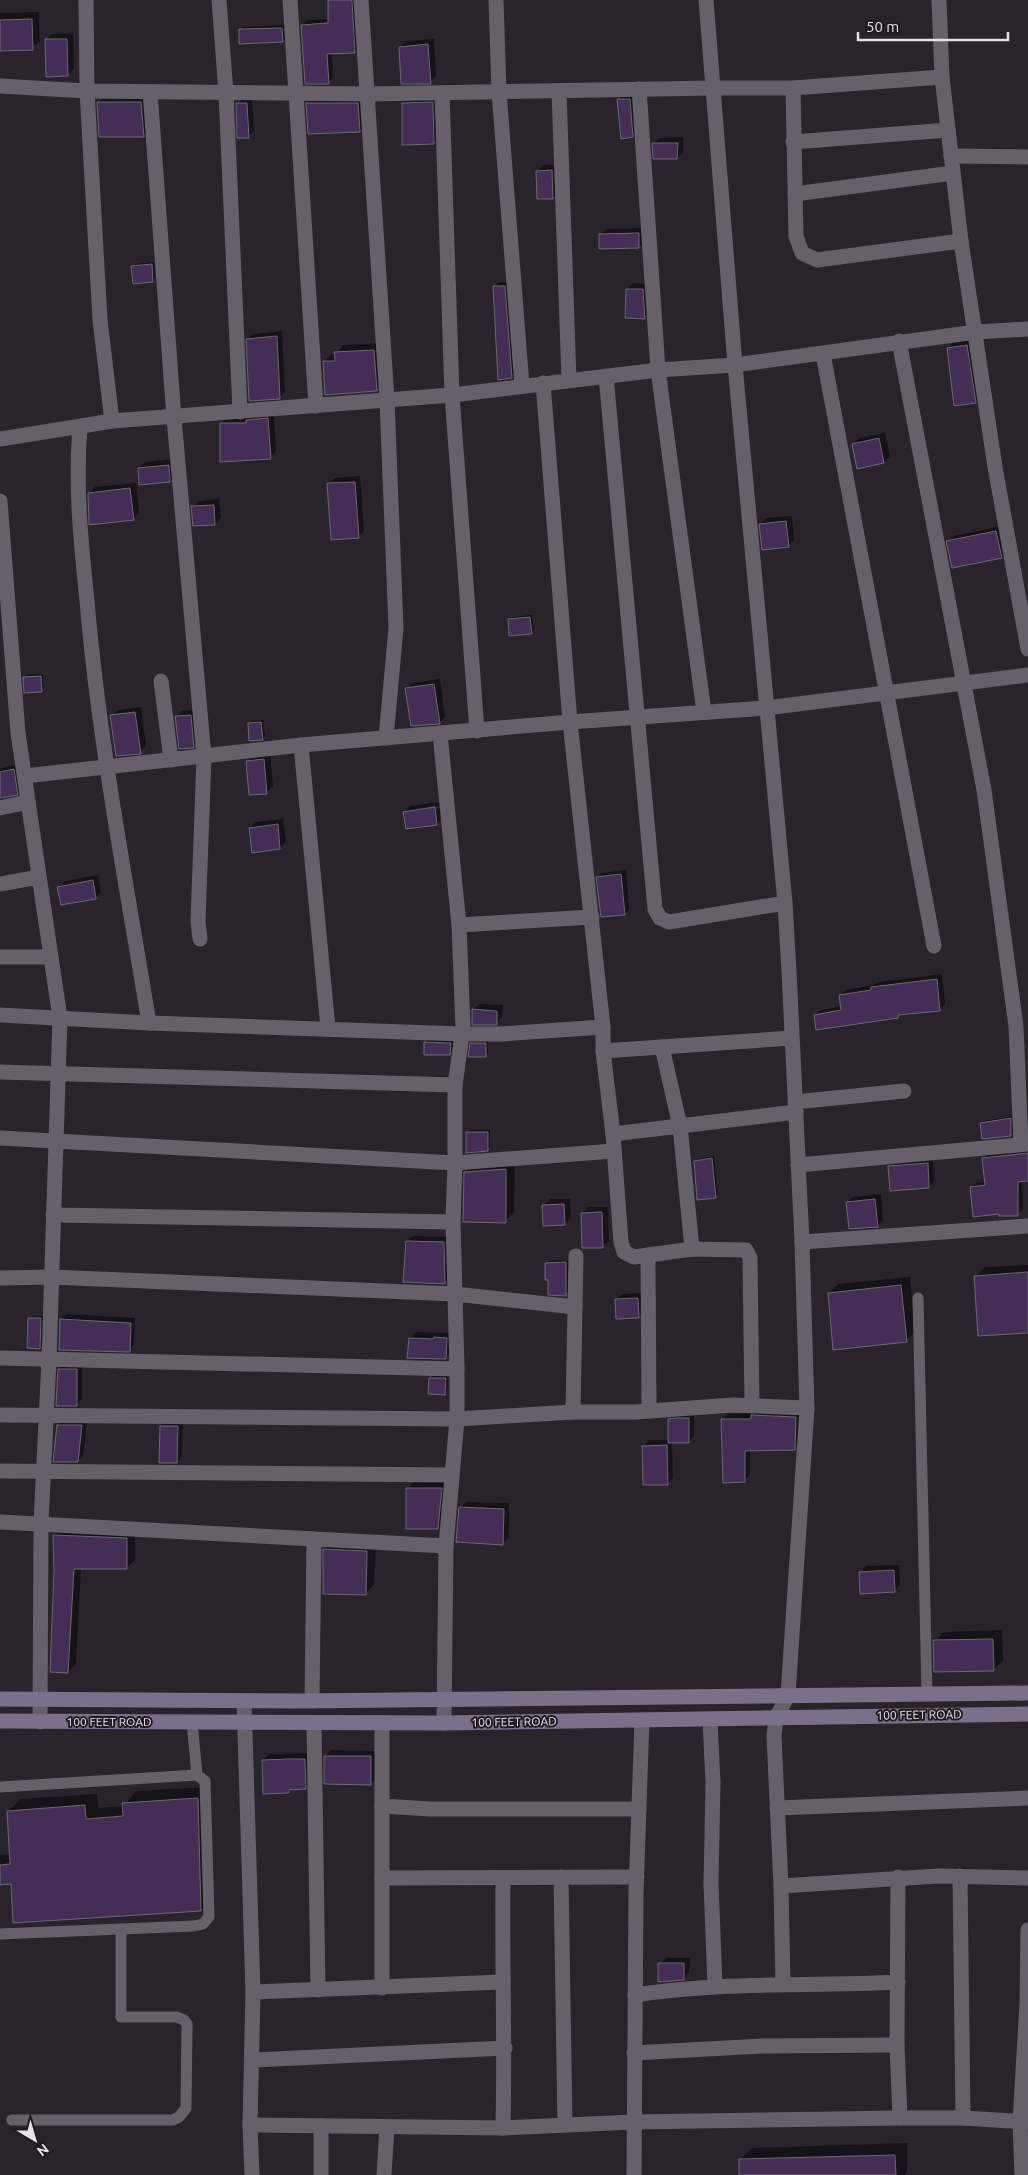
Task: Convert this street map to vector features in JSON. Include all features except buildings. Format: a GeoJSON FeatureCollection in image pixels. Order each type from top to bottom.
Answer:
{"type":"FeatureCollection","features":[{"type":"Feature","properties":{"kind":"street"},"geometry":{"type":"LineString","coordinates":[[86,0],[87,90],[100,320],[112,421]]}},
{"type":"Feature","properties":{"kind":"street"},"geometry":{"type":"LineString","coordinates":[[219,0],[226,93],[240,412]]}},
{"type":"Feature","properties":{"kind":"street"},"geometry":{"type":"LineString","coordinates":[[290,0],[316,406]]}},
{"type":"Feature","properties":{"kind":"street"},"geometry":{"type":"LineString","coordinates":[[361,0],[387,400],[396,628],[386,738]]}},
{"type":"Feature","properties":{"kind":"street"},"geometry":{"type":"LineString","coordinates":[[496,0],[499,92],[522,386]]}},
{"type":"Feature","properties":{"kind":"street"},"geometry":{"type":"LineString","coordinates":[[706,0],[735,365],[785,903],[802,1242],[807,1408],[802,1502],[788,1695],[776,1718],[774,1736],[781,1886],[783,1984]]}},
{"type":"Feature","properties":{"kind":"street"},"geometry":{"type":"LineString","coordinates":[[938,0],[942,77],[961,241],[995,467],[1028,648]]}},
{"type":"Feature","properties":{"kind":"street"},"geometry":{"type":"LineString","coordinates":[[0,86],[152,92],[367,94],[793,88],[942,77]]}},
{"type":"Feature","properties":{"kind":"street"},"geometry":{"type":"LineString","coordinates":[[793,88],[796,236],[802,253],[817,260],[961,241]]}},
{"type":"Feature","properties":{"kind":"street"},"geometry":{"type":"LineString","coordinates":[[639,89],[658,370],[704,712]]}},
{"type":"Feature","properties":{"kind":"street"},"geometry":{"type":"LineString","coordinates":[[559,91],[569,380]]}},
{"type":"Feature","properties":{"kind":"street"},"geometry":{"type":"LineString","coordinates":[[152,92],[150,92],[174,418],[204,757],[198,921],[200,939]]}},
{"type":"Feature","properties":{"kind":"street"},"geometry":{"type":"LineString","coordinates":[[442,93],[452,395],[477,731]]}},
{"type":"Feature","properties":{"kind":"street"},"geometry":{"type":"LineString","coordinates":[[794,142],[948,130]]}},
{"type":"Feature","properties":{"kind":"street"},"geometry":{"type":"LineString","coordinates":[[951,156],[1028,157]]}},
{"type":"Feature","properties":{"kind":"street"},"geometry":{"type":"LineString","coordinates":[[795,194],[953,173]]}},
{"type":"Feature","properties":{"kind":"street"},"geometry":{"type":"LineString","coordinates":[[0,439],[80,428],[112,421],[174,418],[452,395],[658,370],[735,365],[823,354],[899,341],[976,332],[1028,329]]}},
{"type":"Feature","properties":{"kind":"street"},"geometry":{"type":"LineString","coordinates":[[798,1165],[1025,1144],[1016,1026],[984,790],[899,341]]}},
{"type":"Feature","properties":{"kind":"street"},"geometry":{"type":"LineString","coordinates":[[823,354],[934,946]]}},
{"type":"Feature","properties":{"kind":"street"},"geometry":{"type":"LineString","coordinates":[[606,376],[655,909],[660,918],[669,922],[785,903]]}},
{"type":"Feature","properties":{"kind":"street"},"geometry":{"type":"LineString","coordinates":[[542,383],[570,722],[592,917],[603,1027],[603,1051],[613,1134],[620,1242],[624,1252],[634,1257],[692,1249],[746,1250],[750,1258],[752,1406]]}},
{"type":"Feature","properties":{"kind":"street"},"geometry":{"type":"LineString","coordinates":[[80,428],[77,468],[80,532],[93,673],[150,1023]]}},
{"type":"Feature","properties":{"kind":"street"},"geometry":{"type":"LineString","coordinates":[[0,501],[18,733],[60,1018],[49,1360],[40,1524],[40,1722]]}},
{"type":"Feature","properties":{"kind":"street"},"geometry":{"type":"LineString","coordinates":[[25,776],[107,765],[204,757],[301,745],[570,722],[766,708],[1028,674]]}},
{"type":"Feature","properties":{"kind":"street"},"geometry":{"type":"LineString","coordinates":[[162,681],[171,760]]}},
{"type":"Feature","properties":{"kind":"street"},"geometry":{"type":"LineString","coordinates":[[440,734],[459,924],[462,1034],[455,1085],[453,1222],[456,1294],[457,1419],[446,1546],[444,1723]]}},
{"type":"Feature","properties":{"kind":"street"},"geometry":{"type":"LineString","coordinates":[[301,745],[328,1028]]}},
{"type":"Feature","properties":{"kind":"street"},"geometry":{"type":"LineString","coordinates":[[0,808],[28,802]]}},
{"type":"Feature","properties":{"kind":"street"},"geometry":{"type":"LineString","coordinates":[[0,884],[39,877]]}},
{"type":"Feature","properties":{"kind":"street"},"geometry":{"type":"LineString","coordinates":[[459,924],[592,917]]}},
{"type":"Feature","properties":{"kind":"street"},"geometry":{"type":"LineString","coordinates":[[0,956],[50,957]]}},
{"type":"Feature","properties":{"kind":"street"},"geometry":{"type":"LineString","coordinates":[[0,1015],[150,1023],[462,1034],[501,1034],[603,1027]]}},
{"type":"Feature","properties":{"kind":"street"},"geometry":{"type":"LineString","coordinates":[[603,1051],[792,1038]]}},
{"type":"Feature","properties":{"kind":"street"},"geometry":{"type":"LineString","coordinates":[[662,1047],[680,1126],[692,1249]]}},
{"type":"Feature","properties":{"kind":"street"},"geometry":{"type":"LineString","coordinates":[[0,1072],[455,1085]]}},
{"type":"Feature","properties":{"kind":"street"},"geometry":{"type":"LineString","coordinates":[[613,1134],[680,1126],[904,1091]]}},
{"type":"Feature","properties":{"kind":"street"},"geometry":{"type":"LineString","coordinates":[[0,1138],[455,1162],[614,1151]]}},
{"type":"Feature","properties":{"kind":"street"},"geometry":{"type":"LineString","coordinates":[[53,1215],[453,1222]]}},
{"type":"Feature","properties":{"kind":"street"},"geometry":{"type":"LineString","coordinates":[[802,1242],[1028,1226]]}},
{"type":"Feature","properties":{"kind":"street"},"geometry":{"type":"LineString","coordinates":[[573,1412],[576,1256]]}},
{"type":"Feature","properties":{"kind":"street"},"geometry":{"type":"LineString","coordinates":[[648,1256],[649,1411]]}},
{"type":"Feature","properties":{"kind":"street"},"geometry":{"type":"LineString","coordinates":[[0,1278],[51,1277],[456,1294],[575,1307]]}},
{"type":"Feature","properties":{"kind":"street"},"geometry":{"type":"LineString","coordinates":[[0,1358],[457,1369]]}},
{"type":"Feature","properties":{"kind":"street"},"geometry":{"type":"LineString","coordinates":[[0,1415],[46,1417],[103,1414],[457,1419],[573,1412],[649,1411],[733,1405],[807,1408]]}},
{"type":"Feature","properties":{"kind":"street"},"geometry":{"type":"LineString","coordinates":[[0,1471],[452,1475]]}},
{"type":"Feature","properties":{"kind":"street"},"geometry":{"type":"LineString","coordinates":[[0,1522],[446,1546]]}},
{"type":"Feature","properties":{"kind":"street"},"geometry":{"type":"LineString","coordinates":[[312,1701],[314,1538]]}},
{"type":"Feature","properties":{"kind":"street","name":"100 FEET ROAD"},"geometry":{"type":"LineString","coordinates":[[0,1699],[312,1701],[1028,1693]]}},
{"type":"Feature","properties":{"kind":"street"},"geometry":{"type":"LineString","coordinates":[[244,1701],[252,1992],[253,2060],[250,2125],[252,2175]]}},
{"type":"Feature","properties":{"kind":"street","name":"100 FEET ROAD"},"geometry":{"type":"LineString","coordinates":[[0,1721],[444,1723],[1028,1714]]}},
{"type":"Feature","properties":{"kind":"street"},"geometry":{"type":"LineString","coordinates":[[634,2175],[633,2122],[637,1877],[642,1720]]}},
{"type":"Feature","properties":{"kind":"street"},"geometry":{"type":"LineString","coordinates":[[710,1720],[713,1782],[711,1883],[715,1986]]}},
{"type":"Feature","properties":{"kind":"street"},"geometry":{"type":"LineString","coordinates":[[314,1723],[318,1990]]}},
{"type":"Feature","properties":{"kind":"street"},"geometry":{"type":"LineString","coordinates":[[382,1723],[382,1988]]}},
{"type":"Feature","properties":{"kind":"street"},"geometry":{"type":"LineString","coordinates":[[777,1808],[1028,1798]]}},
{"type":"Feature","properties":{"kind":"street"},"geometry":{"type":"LineString","coordinates":[[382,1806],[430,1809],[639,1809]]}},
{"type":"Feature","properties":{"kind":"street"},"geometry":{"type":"LineString","coordinates":[[960,1876],[963,2118]]}},
{"type":"Feature","properties":{"kind":"street"},"geometry":{"type":"LineString","coordinates":[[561,1877],[565,2125]]}},
{"type":"Feature","properties":{"kind":"street"},"geometry":{"type":"LineString","coordinates":[[382,1878],[637,1877]]}},
{"type":"Feature","properties":{"kind":"street"},"geometry":{"type":"LineString","coordinates":[[781,1886],[898,1877],[1028,1878]]}},
{"type":"Feature","properties":{"kind":"street"},"geometry":{"type":"LineString","coordinates":[[898,1877],[897,2045],[900,2118]]}},
{"type":"Feature","properties":{"kind":"street"},"geometry":{"type":"LineString","coordinates":[[502,2128],[505,2048],[502,1982],[503,1878]]}},
{"type":"Feature","properties":{"kind":"street"},"geometry":{"type":"LineString","coordinates":[[1022,2175],[1028,2004],[1028,1930]]}},
{"type":"Feature","properties":{"kind":"street"},"geometry":{"type":"LineString","coordinates":[[252,1992],[502,1982]]}},
{"type":"Feature","properties":{"kind":"street"},"geometry":{"type":"LineString","coordinates":[[635,1995],[715,1986],[839,1985],[898,1982]]}},
{"type":"Feature","properties":{"kind":"street"},"geometry":{"type":"LineString","coordinates":[[634,2053],[762,2046],[897,2045]]}},
{"type":"Feature","properties":{"kind":"street"},"geometry":{"type":"LineString","coordinates":[[253,2060],[505,2048]]}},
{"type":"Feature","properties":{"kind":"street"},"geometry":{"type":"LineString","coordinates":[[250,2125],[502,2128],[633,2122],[900,2118],[963,2118],[1024,2122]]}},
{"type":"Feature","properties":{"kind":"street"},"geometry":{"type":"LineString","coordinates":[[321,2126],[321,2175]]}},
{"type":"Feature","properties":{"kind":"street"},"geometry":{"type":"LineString","coordinates":[[384,2175],[387,2127]]}},
{"type":"Feature","properties":{"kind":"lane"},"geometry":{"type":"LineString","coordinates":[[918,1298],[927,1694]]}},
{"type":"Feature","properties":{"kind":"lane"},"geometry":{"type":"LineString","coordinates":[[192,1722],[197,1775]]}},
{"type":"Feature","properties":{"kind":"lane"},"geometry":{"type":"LineString","coordinates":[[0,1787],[197,1775],[205,1781],[209,1917],[199,1926],[0,1934]]}},
{"type":"Feature","properties":{"kind":"lane"},"geometry":{"type":"LineString","coordinates":[[12,2120],[173,2120],[184,2113],[186,2108],[187,2024],[184,2020],[177,2017],[121,2017],[121,1929]]}}]}
